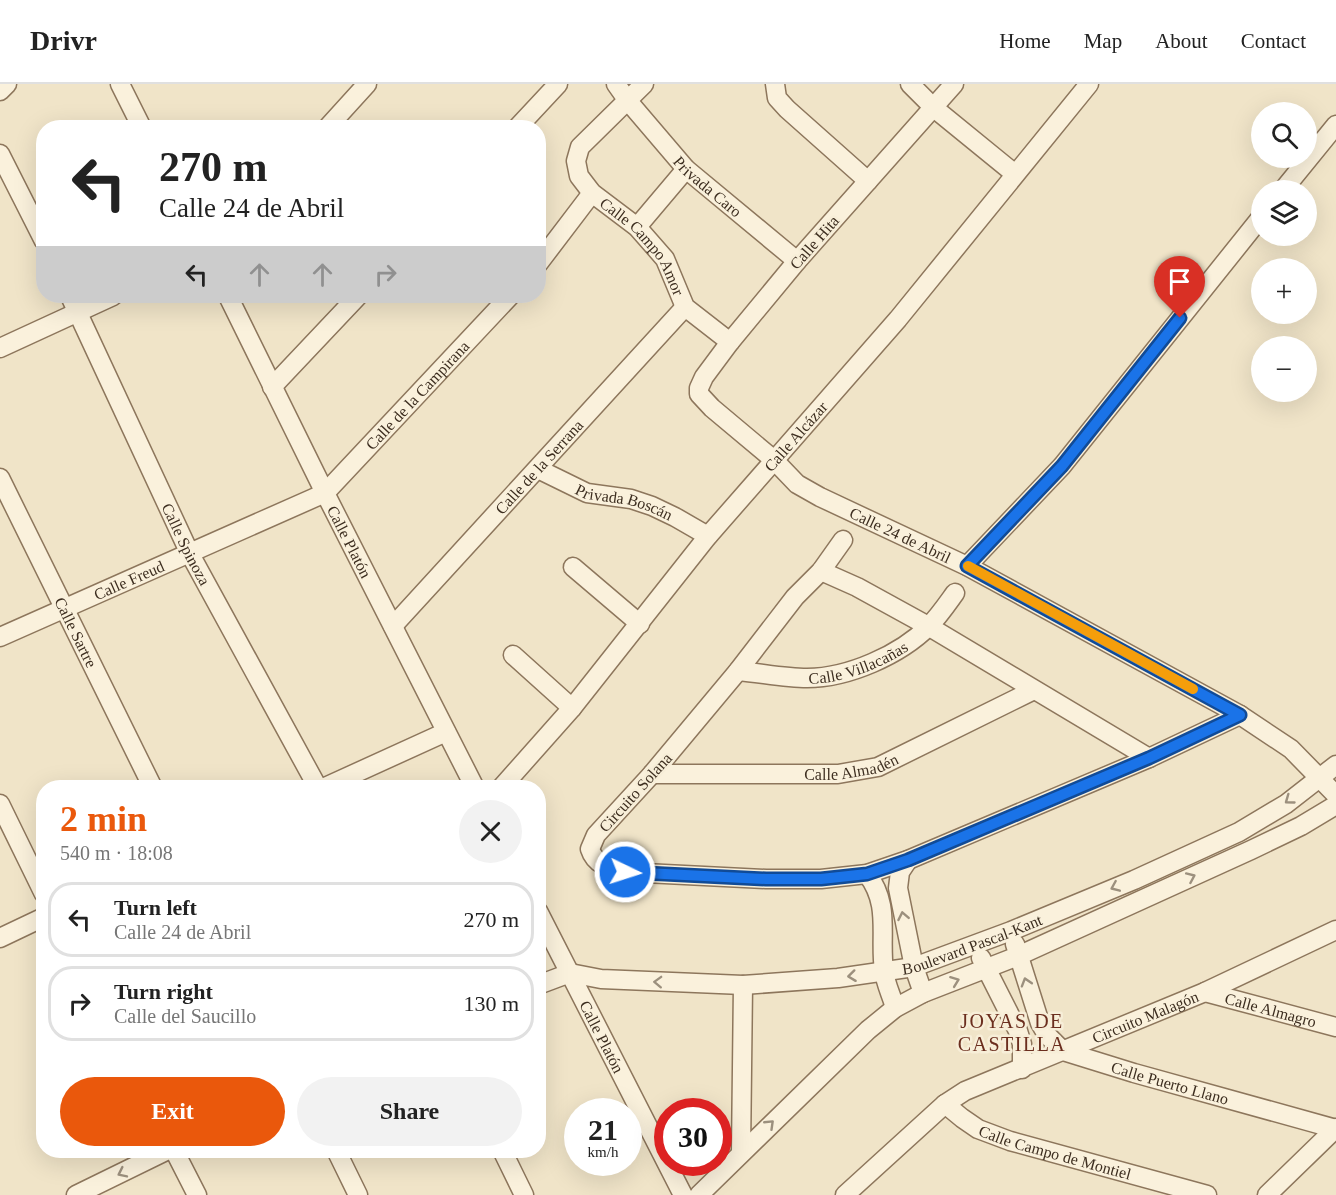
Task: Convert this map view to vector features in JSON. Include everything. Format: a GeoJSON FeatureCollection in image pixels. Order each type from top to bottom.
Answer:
{"type":"FeatureCollection","features":[{"type":"Feature","properties":{"kind":"street"},"geometry":{"type":"LineString","coordinates":[[0,91],[7,84]]}},
{"type":"Feature","properties":{"kind":"street"},"geometry":{"type":"LineString","coordinates":[[120,84],[138,120]]}},
{"type":"Feature","properties":{"kind":"street"},"geometry":{"type":"LineString","coordinates":[[334,120],[366,84]]}},
{"type":"Feature","properties":{"kind":"street"},"geometry":{"type":"LineString","coordinates":[[524,120],[558,84]]}},
{"type":"Feature","properties":{"kind":"street","name":"Privada Caro"},"geometry":{"type":"LineString","coordinates":[[616,84],[628,102],[686,169],[797,261]]}},
{"type":"Feature","properties":{"kind":"street"},"geometry":{"type":"LineString","coordinates":[[628,102],[644,84]]}},
{"type":"Feature","properties":{"kind":"street"},"geometry":{"type":"LineString","coordinates":[[910,84],[934,108],[1015,174]]}},
{"type":"Feature","properties":{"kind":"street","name":"Calle Hita"},"geometry":{"type":"LineString","coordinates":[[712,408],[699,394],[699,388],[704,377],[730,342],[797,261],[954,84]]}},
{"type":"Feature","properties":{"kind":"street","name":"Calle Alcázar"},"geometry":{"type":"LineString","coordinates":[[508,780],[572,708],[708,536],[898,319],[1089,84]]}},
{"type":"Feature","properties":{"kind":"street"},"geometry":{"type":"LineString","coordinates":[[776,91],[868,181]]}},
{"type":"Feature","properties":{"kind":"street","name":"Calle Campo Amor"},"geometry":{"type":"LineString","coordinates":[[628,102],[580,147],[576,161],[579,176],[592,193],[637,227],[665,259],[685,307],[730,342]]}},
{"type":"Feature","properties":{"kind":"street"},"geometry":{"type":"LineString","coordinates":[[1291,180],[1336,125]]}},
{"type":"Feature","properties":{"kind":"street"},"geometry":{"type":"LineString","coordinates":[[0,154],[36,225]]}},
{"type":"Feature","properties":{"kind":"street"},"geometry":{"type":"LineString","coordinates":[[637,227],[686,169]]}},
{"type":"Feature","properties":{"kind":"street"},"geometry":{"type":"LineString","coordinates":[[546,252],[592,193]]}},
{"type":"Feature","properties":{"kind":"street"},"geometry":{"type":"LineString","coordinates":[[967,566],[1062,466],[1251,230]]}},
{"type":"Feature","properties":{"kind":"street","name":"Calle Platón"},"geometry":{"type":"LineString","coordinates":[[231,303],[471,780]]}},
{"type":"Feature","properties":{"kind":"street"},"geometry":{"type":"LineString","coordinates":[[272,387],[351,303]]}},
{"type":"Feature","properties":{"kind":"street","name":"Calle de la Campirana"},"geometry":{"type":"LineString","coordinates":[[325,493],[503,303]]}},
{"type":"Feature","properties":{"kind":"street"},"geometry":{"type":"LineString","coordinates":[[0,348],[75,304]]}},
{"type":"Feature","properties":{"kind":"street","name":"Calle Spinoza"},"geometry":{"type":"LineString","coordinates":[[75,304],[190,554],[314,780]]}},
{"type":"Feature","properties":{"kind":"street","name":"Calle de la Serrana"},"geometry":{"type":"LineString","coordinates":[[393,626],[685,307]]}},
{"type":"Feature","properties":{"kind":"street","name":"Calle 24 de Abril"},"geometry":{"type":"LineString","coordinates":[[712,408],[774,460],[797,484],[967,566],[1240,715],[1291,749],[1336,795]]}},
{"type":"Feature","properties":{"kind":"street","name":"Privada Boscán"},"geometry":{"type":"LineString","coordinates":[[538,469],[587,493],[631,499],[652,506],[708,536]]}},
{"type":"Feature","properties":{"kind":"street","name":"Calle Sartre"},"geometry":{"type":"LineString","coordinates":[[0,478],[149,780]]}},
{"type":"Feature","properties":{"kind":"street","name":"Calle Freud"},"geometry":{"type":"LineString","coordinates":[[0,637],[325,493]]}},
{"type":"Feature","properties":{"kind":"street","name":"Circuito Solana"},"geometry":{"type":"LineString","coordinates":[[843,540],[821,571],[795,597],[738,671],[652,774],[596,835],[590,849],[592,856],[610,869],[640,874],[766,879],[821,879],[867,874],[908,860],[1149,758],[1240,715]]}},
{"type":"Feature","properties":{"kind":"street"},"geometry":{"type":"LineString","coordinates":[[573,567],[640,624]]}},
{"type":"Feature","properties":{"kind":"street"},"geometry":{"type":"LineString","coordinates":[[821,571],[857,587],[928,627],[1149,758]]}},
{"type":"Feature","properties":{"kind":"street","name":"Calle Villacañas"},"geometry":{"type":"LineString","coordinates":[[738,671],[807,678],[834,676],[860,669],[892,654],[928,627],[955,593]]}},
{"type":"Feature","properties":{"kind":"street"},"geometry":{"type":"LineString","coordinates":[[513,655],[572,708]]}},
{"type":"Feature","properties":{"kind":"street","name":"Calle Almadén"},"geometry":{"type":"LineString","coordinates":[[652,774],[838,774],[878,767],[1034,690]]}},
{"type":"Feature","properties":{"kind":"street"},"geometry":{"type":"LineString","coordinates":[[340,780],[446,732]]}},
{"type":"Feature","properties":{"kind":"street","name":"Boulevard Pascal-Kant"},"geometry":{"type":"LineString","coordinates":[[570,973],[601,979],[743,985],[838,978],[914,967],[976,945],[1134,880],[1239,832],[1286,804],[1336,765]]}},
{"type":"Feature","properties":{"kind":"street"},"geometry":{"type":"LineString","coordinates":[[0,804],[36,878]]}},
{"type":"Feature","properties":{"kind":"street","name":"Boulevard Pascal-Kant"},"geometry":{"type":"LineString","coordinates":[[699,1195],[868,1030],[895,1008],[923,993],[1018,956],[1261,845],[1301,826],[1336,805]]}},
{"type":"Feature","properties":{"kind":"street"},"geometry":{"type":"LineString","coordinates":[[908,860],[900,872],[898,888],[914,967],[923,993]]}},
{"type":"Feature","properties":{"kind":"street"},"geometry":{"type":"LineString","coordinates":[[867,874],[880,896],[883,915],[884,972],[895,1008]]}},
{"type":"Feature","properties":{"kind":"street"},"geometry":{"type":"LineString","coordinates":[[0,938],[36,921]]}},
{"type":"Feature","properties":{"kind":"street","name":"Calle Platón"},"geometry":{"type":"LineString","coordinates":[[546,926],[683,1195]]}},
{"type":"Feature","properties":{"kind":"street","name":"Circuito Malagón"},"geometry":{"type":"LineString","coordinates":[[844,1195],[945,1104],[987,1081],[1022,1069],[1205,992],[1336,930]]}},
{"type":"Feature","properties":{"kind":"street"},"geometry":{"type":"LineString","coordinates":[[1011,931],[1040,1023],[1047,1035],[1063,1051]]}},
{"type":"Feature","properties":{"kind":"street"},"geometry":{"type":"LineString","coordinates":[[976,945],[985,969],[1018,1030],[1022,1044],[1022,1069]]}},
{"type":"Feature","properties":{"kind":"street"},"geometry":{"type":"LineString","coordinates":[[546,982],[570,973]]}},
{"type":"Feature","properties":{"kind":"street"},"geometry":{"type":"LineString","coordinates":[[741,1152],[743,985]]}},
{"type":"Feature","properties":{"kind":"street","name":"Calle Almagro"},"geometry":{"type":"LineString","coordinates":[[1205,992],[1336,1027]]}},
{"type":"Feature","properties":{"kind":"street","name":"Calle Puerto Llano"},"geometry":{"type":"LineString","coordinates":[[1063,1051],[1336,1129]]}},
{"type":"Feature","properties":{"kind":"street","name":"Calle Campo de Montiel"},"geometry":{"type":"LineString","coordinates":[[945,1104],[978,1129],[1010,1141],[1207,1195]]}},
{"type":"Feature","properties":{"kind":"street"},"geometry":{"type":"LineString","coordinates":[[1267,1195],[1336,1129]]}},
{"type":"Feature","properties":{"kind":"street"},"geometry":{"type":"LineString","coordinates":[[76,1195],[152,1158]]}},
{"type":"Feature","properties":{"kind":"street"},"geometry":{"type":"LineString","coordinates":[[178,1158],[197,1195]]}},
{"type":"Feature","properties":{"kind":"street"},"geometry":{"type":"LineString","coordinates":[[340,1158],[358,1195]]}},
{"type":"Feature","properties":{"kind":"street"},"geometry":{"type":"LineString","coordinates":[[506,1158],[524,1195]]}},
{"type":"Feature","properties":{"kind":"slow traffic"},"geometry":{"type":"LineString","coordinates":[[968,566],[1193,689]]}},
{"type":"Feature","properties":{"kind":"district","name":"JOYAS DE CASTILLA"},"geometry":{"type":"Point","coordinates":[1012,1032]}},
{"type":"Feature","properties":{"kind":"route"},"geometry":{"type":"LineString","coordinates":[[625,872],[766,879],[821,879],[867,874],[908,860],[1149,758],[1240,715],[967,566],[1062,466],[1180,318]]}}]}
